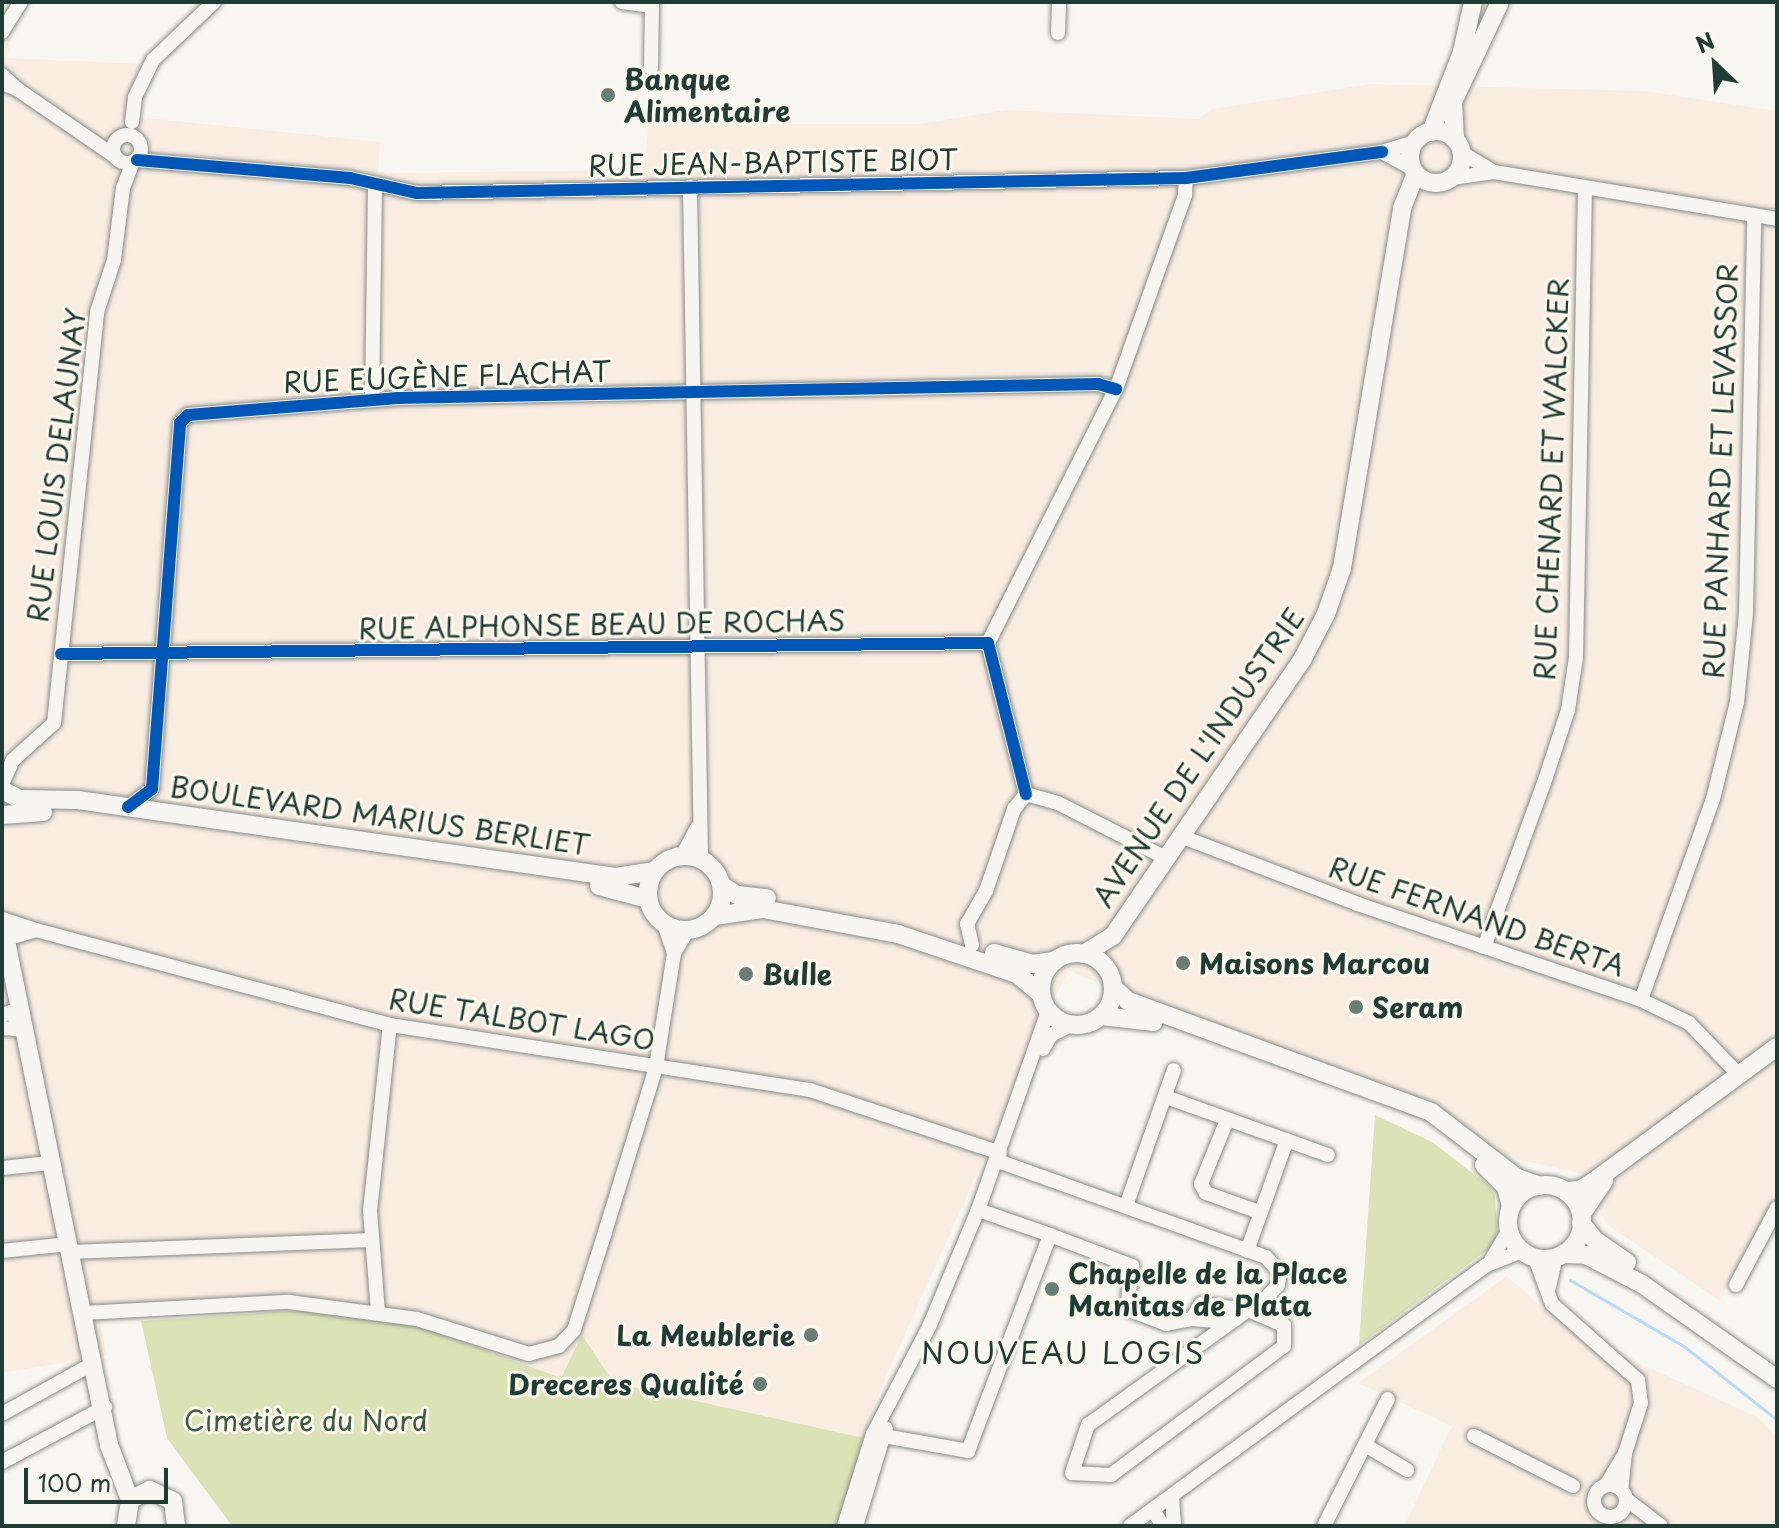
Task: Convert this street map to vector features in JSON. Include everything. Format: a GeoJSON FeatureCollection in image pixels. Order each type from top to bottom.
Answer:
{"type":"FeatureCollection","features":[{"type":"Feature","properties":{"kind":"main road","name":"AVENUE DE L'INDUSTRIE"},"geometry":{"type":"LineString","coordinates":[[1084,954],[1113,936],[1302,660],[1326,614],[1345,553],[1400,231],[1423,137],[1452,85],[1473,2]]}},
{"type":"Feature","properties":{"kind":"main road"},"geometry":{"type":"LineString","coordinates":[[1423,137],[1458,146],[1453,102],[1500,2]]}},
{"type":"Feature","properties":{"kind":"main road","name":"AVENUE DE L'INDUSTRIE"},"geometry":{"type":"LineString","coordinates":[[1400,231],[1415,198],[1443,181],[1458,146]]}},
{"type":"Feature","properties":{"kind":"main road"},"geometry":{"type":"LineString","coordinates":[[1415,172],[1443,181]]}},
{"type":"Feature","properties":{"kind":"main road","name":"BOULEVARD MARIUS BERLIET"},"geometry":{"type":"LineString","coordinates":[[3,788],[20,799],[128,807],[616,877],[655,871]]}},
{"type":"Feature","properties":{"kind":"main road","name":"BOULEVARD MARIUS BERLIET"},"geometry":{"type":"LineString","coordinates":[[2,815],[72,812],[151,822],[621,889],[648,899]]}},
{"type":"Feature","properties":{"kind":"main road"},"geometry":{"type":"LineString","coordinates":[[1777,1047],[1593,1182],[1580,1190],[1565,1191],[1517,1178],[1418,1106],[1128,1001],[1111,979],[1084,954],[1032,964],[847,911],[737,895],[721,885],[692,858],[655,871],[648,899],[664,924],[688,930],[714,916],[763,909],[898,934],[1017,974],[1071,1025],[1102,1016],[1146,1019],[1408,1113],[1489,1169],[1506,1187],[1511,1207],[1509,1230],[1529,1254],[1586,1255],[1642,1284],[1777,1379]]}},
{"type":"Feature","properties":{"kind":"main road"},"geometry":{"type":"LineString","coordinates":[[714,916],[721,885]]}},
{"type":"Feature","properties":{"kind":"main road"},"geometry":{"type":"LineString","coordinates":[[3,928],[12,1021],[33,1070],[50,1163],[105,1407],[109,1445],[130,1500],[126,1526]]}},
{"type":"Feature","properties":{"kind":"main road","name":"AVENUE DE L'INDUSTRIE"},"geometry":{"type":"LineString","coordinates":[[1111,979],[1113,936]]}},
{"type":"Feature","properties":{"kind":"main road"},"geometry":{"type":"LineString","coordinates":[[1045,1003],[1042,982],[1054,961]]}},
{"type":"Feature","properties":{"kind":"main road"},"geometry":{"type":"LineString","coordinates":[[2,968],[12,1021],[39,1106]]}},
{"type":"Feature","properties":{"kind":"main road"},"geometry":{"type":"LineString","coordinates":[[1102,1016],[1111,979]]}},
{"type":"Feature","properties":{"kind":"main road"},"geometry":{"type":"LineString","coordinates":[[1560,1255],[1573,1246],[1581,1219],[1604,1181],[1777,1054]]}},
{"type":"Feature","properties":{"kind":"main road"},"geometry":{"type":"LineString","coordinates":[[1511,1207],[1528,1189],[1540,1186]]}},
{"type":"Feature","properties":{"kind":"main road"},"geometry":{"type":"LineString","coordinates":[[1565,1191],[1581,1219],[1607,1250],[1697,1306],[1777,1366]]}},
{"type":"Feature","properties":{"kind":"main road"},"geometry":{"type":"LineString","coordinates":[[105,1407],[134,1478],[173,1501],[178,1525]]}},
{"type":"Feature","properties":{"kind":"main road"},"geometry":{"type":"LineString","coordinates":[[130,1500],[150,1490]]}},
{"type":"Feature","properties":{"kind":"street"},"geometry":{"type":"LineString","coordinates":[[2,20],[19,2]]}},
{"type":"Feature","properties":{"kind":"street"},"geometry":{"type":"LineString","coordinates":[[2,32],[19,2]]}},
{"type":"Feature","properties":{"kind":"street"},"geometry":{"type":"LineString","coordinates":[[130,154],[135,97],[153,60],[214,2]]}},
{"type":"Feature","properties":{"kind":"street"},"geometry":{"type":"LineString","coordinates":[[622,2],[652,4],[651,68]]}},
{"type":"Feature","properties":{"kind":"street"},"geometry":{"type":"LineString","coordinates":[[1058,33],[1059,2]]}},
{"type":"Feature","properties":{"kind":"street"},"geometry":{"type":"LineString","coordinates":[[2,75],[17,89],[85,133],[130,154]]}},
{"type":"Feature","properties":{"kind":"street"},"geometry":{"type":"LineString","coordinates":[[2,83],[17,89]]}},
{"type":"Feature","properties":{"kind":"street"},"geometry":{"type":"LineString","coordinates":[[130,154],[120,138],[132,122]]}},
{"type":"Feature","properties":{"kind":"street","name":"RUE JEAN-BAPTISTE BIOT"},"geometry":{"type":"LineString","coordinates":[[85,133],[120,138],[130,154],[165,161],[350,178],[417,193],[1186,178],[1382,152],[1423,137]]}},
{"type":"Feature","properties":{"kind":"street"},"geometry":{"type":"LineString","coordinates":[[1458,146],[1494,172]]}},
{"type":"Feature","properties":{"kind":"street"},"geometry":{"type":"LineString","coordinates":[[1382,152],[1415,172]]}},
{"type":"Feature","properties":{"kind":"street","name":"RUE LOUIS DELAUNAY"},"geometry":{"type":"LineString","coordinates":[[3,788],[13,760],[54,723],[97,312],[114,260],[130,154]]}},
{"type":"Feature","properties":{"kind":"street"},"geometry":{"type":"LineString","coordinates":[[1443,181],[1494,172],[1777,219]]}},
{"type":"Feature","properties":{"kind":"street"},"geometry":{"type":"LineString","coordinates":[[1026,794],[988,643],[1116,389],[1185,195],[1186,178]]}},
{"type":"Feature","properties":{"kind":"street"},"geometry":{"type":"LineString","coordinates":[[372,400],[375,186]]}},
{"type":"Feature","properties":{"kind":"street"},"geometry":{"type":"LineString","coordinates":[[690,187],[700,649],[698,823],[692,858]]}},
{"type":"Feature","properties":{"kind":"street","name":"RUE CHENARD ET WALCKER"},"geometry":{"type":"LineString","coordinates":[[1484,947],[1568,710],[1576,657],[1585,189]]}},
{"type":"Feature","properties":{"kind":"street","name":"RUE PANHARD ET LEVASSOR"},"geometry":{"type":"LineString","coordinates":[[1641,1000],[1713,799],[1737,702],[1746,613],[1754,216]]}},
{"type":"Feature","properties":{"kind":"street","name":"RUE EUGÈNE FLACHAT"},"geometry":{"type":"LineString","coordinates":[[128,807],[152,789],[159,652],[180,423],[188,415],[372,400],[1098,384],[1116,389]]}},
{"type":"Feature","properties":{"kind":"street","name":"RUE ALPHONSE BEAU DE ROCHAS"},"geometry":{"type":"LineString","coordinates":[[61,654],[700,649],[988,643]]}},
{"type":"Feature","properties":{"kind":"street"},"geometry":{"type":"LineString","coordinates":[[2,754],[35,742]]}},
{"type":"Feature","properties":{"kind":"street"},"geometry":{"type":"LineString","coordinates":[[1026,794],[1058,803],[1166,858]]}},
{"type":"Feature","properties":{"kind":"street"},"geometry":{"type":"LineString","coordinates":[[972,945],[967,924],[986,891],[1014,809],[1026,794]]}},
{"type":"Feature","properties":{"kind":"street","name":"RUE FERNAND BERTA"},"geometry":{"type":"LineString","coordinates":[[1180,836],[1484,947],[1641,1000],[1689,1023],[1738,1074]]}},
{"type":"Feature","properties":{"kind":"street"},"geometry":{"type":"LineString","coordinates":[[664,924],[674,953]]}},
{"type":"Feature","properties":{"kind":"street"},"geometry":{"type":"LineString","coordinates":[[3,928],[36,930]]}},
{"type":"Feature","properties":{"kind":"street","name":"RUE TALBOT LAGO"},"geometry":{"type":"LineString","coordinates":[[3,928],[36,930],[390,1025],[810,1090],[1266,1257],[1280,1273],[1278,1285],[1248,1310]]}},
{"type":"Feature","properties":{"kind":"street"},"geometry":{"type":"LineString","coordinates":[[83,1313],[289,1302],[378,1312],[529,1354],[559,1346],[574,1330],[656,1067],[674,953],[688,930]]}},
{"type":"Feature","properties":{"kind":"street"},"geometry":{"type":"LineString","coordinates":[[844,1526],[878,1436],[999,1157],[1034,1063],[1045,1003]]}},
{"type":"Feature","properties":{"kind":"street"},"geometry":{"type":"LineString","coordinates":[[378,1312],[371,1240],[390,1025]]}},
{"type":"Feature","properties":{"kind":"street"},"geometry":{"type":"LineString","coordinates":[[1034,1063],[1051,1035],[1071,1025]]}},
{"type":"Feature","properties":{"kind":"street"},"geometry":{"type":"LineString","coordinates":[[1126,1206],[1174,1070]]}},
{"type":"Feature","properties":{"kind":"street"},"geometry":{"type":"LineString","coordinates":[[1166,1097],[1328,1155]]}},
{"type":"Feature","properties":{"kind":"street"},"geometry":{"type":"LineString","coordinates":[[1227,1120],[1201,1184],[1206,1193],[1259,1212]]}},
{"type":"Feature","properties":{"kind":"street"},"geometry":{"type":"LineString","coordinates":[[1247,1251],[1287,1140]]}},
{"type":"Feature","properties":{"kind":"street"},"geometry":{"type":"LineString","coordinates":[[2,1168],[50,1163]]}},
{"type":"Feature","properties":{"kind":"street"},"geometry":{"type":"LineString","coordinates":[[1736,1285],[1777,1208]]}},
{"type":"Feature","properties":{"kind":"street"},"geometry":{"type":"LineString","coordinates":[[978,1210],[1132,1266],[1127,1309],[1166,1324],[1227,1322]]}},
{"type":"Feature","properties":{"kind":"street"},"geometry":{"type":"LineString","coordinates":[[1487,1265],[1509,1230]]}},
{"type":"Feature","properties":{"kind":"street"},"geometry":{"type":"LineString","coordinates":[[878,1436],[968,1451],[1050,1235]]}},
{"type":"Feature","properties":{"kind":"street"},"geometry":{"type":"LineString","coordinates":[[2,1251],[371,1240]]}},
{"type":"Feature","properties":{"kind":"street"},"geometry":{"type":"LineString","coordinates":[[1130,1526],[1487,1265],[1529,1254],[1552,1304],[1638,1380],[1641,1403],[1625,1453],[1603,1487],[1597,1514]]}},
{"type":"Feature","properties":{"kind":"street"},"geometry":{"type":"LineString","coordinates":[[1548,1291],[1560,1255]]}},
{"type":"Feature","properties":{"kind":"street"},"geometry":{"type":"LineString","coordinates":[[1186,1321],[1201,1304],[1248,1310],[1284,1325],[1284,1346],[1111,1475],[1072,1473],[1088,1425],[1227,1322],[1248,1310]]}},
{"type":"Feature","properties":{"kind":"street"},"geometry":{"type":"LineString","coordinates":[[1186,1321],[1197,1344]]}},
{"type":"Feature","properties":{"kind":"street"},"geometry":{"type":"LineString","coordinates":[[2,1414],[94,1363]]}},
{"type":"Feature","properties":{"kind":"street"},"geometry":{"type":"LineString","coordinates":[[1324,1526],[1388,1399]]}},
{"type":"Feature","properties":{"kind":"street"},"geometry":{"type":"LineString","coordinates":[[2,1462],[105,1407]]}},
{"type":"Feature","properties":{"kind":"street"},"geometry":{"type":"LineString","coordinates":[[856,1526],[878,1436]]}},
{"type":"Feature","properties":{"kind":"street"},"geometry":{"type":"LineString","coordinates":[[1474,1436],[1573,1486],[1597,1514],[1615,1519],[1647,1518]]}},
{"type":"Feature","properties":{"kind":"street"},"geometry":{"type":"LineString","coordinates":[[1365,1445],[1407,1470]]}},
{"type":"Feature","properties":{"kind":"street"},"geometry":{"type":"LineString","coordinates":[[1615,1519],[1624,1494],[1625,1453]]}},
{"type":"Feature","properties":{"kind":"street"},"geometry":{"type":"LineString","coordinates":[[1573,1486],[1603,1487],[1624,1494],[1647,1518],[1661,1526]]}},
{"type":"Feature","properties":{"kind":"street"},"geometry":{"type":"LineString","coordinates":[[1172,1496],[1174,1526]]}},
{"type":"Feature","properties":{"kind":"street"},"geometry":{"type":"LineString","coordinates":[[1153,1510],[1163,1526]]}},
{"type":"Feature","properties":{"kind":"shaded area"},"geometry":{"type":"Polygon","coordinates":[[[2,2],[19,2],[7,58],[142,64],[128,93],[126,116],[380,142],[378,173],[643,170],[649,124],[920,124],[1006,110],[1199,119],[1212,109],[1371,84],[1645,91],[1777,111],[1777,1199],[1719,1300],[1606,1224],[1584,1174],[1511,1158],[1068,970],[884,1381],[864,1438],[614,1383],[582,1336],[561,1378],[417,1325],[304,1310],[99,1320],[107,1355],[2,1373],[2,2]]]}},
{"type":"Feature","properties":{"kind":"shaded area"},"geometry":{"type":"Polygon","coordinates":[[[1507,1276],[1567,1330],[1757,1417],[1777,1437],[1777,1526],[1404,1526],[1452,1426],[1358,1383],[1507,1276]]]}},
{"type":"Feature","properties":{"kind":"green space"},"geometry":{"type":"Polygon","coordinates":[[[1375,1115],[1432,1142],[1488,1185],[1495,1195],[1497,1232],[1494,1245],[1359,1345],[1375,1115]]]}},
{"type":"Feature","properties":{"kind":"green space","name":"Cimetière du Nord"},"geometry":{"type":"Polygon","coordinates":[[[304,1310],[417,1325],[561,1378],[582,1335],[614,1383],[864,1438],[837,1526],[232,1526],[167,1438],[141,1321],[304,1310]]]}},
{"type":"Feature","properties":{"kind":"waterway"},"geometry":{"type":"LineString","coordinates":[[1570,1280],[1685,1347],[1777,1420]]}},
{"type":"Feature","properties":{"kind":"cycle path"},"geometry":{"type":"LineString","coordinates":[[137,160],[350,178],[417,193],[1186,178],[1382,152]]}},
{"type":"Feature","properties":{"kind":"cycle path"},"geometry":{"type":"LineString","coordinates":[[128,807],[152,789],[180,423],[188,415],[398,398],[1098,384],[1116,389]]}},
{"type":"Feature","properties":{"kind":"cycle path"},"geometry":{"type":"LineString","coordinates":[[61,654],[988,643],[1026,794]]}},
{"type":"Feature","properties":{"kind":"place","name":"Banque Alimentaire"},"geometry":{"type":"Point","coordinates":[608,95]}},
{"type":"Feature","properties":{"kind":"place","name":"Maisons Marcou"},"geometry":{"type":"Point","coordinates":[1183,963]}},
{"type":"Feature","properties":{"kind":"place","name":"Bulle"},"geometry":{"type":"Point","coordinates":[746,974]}},
{"type":"Feature","properties":{"kind":"place","name":"Seram"},"geometry":{"type":"Point","coordinates":[1356,1007]}},
{"type":"Feature","properties":{"kind":"place","name":"Chapelle de la Place Manitas de Plata"},"geometry":{"type":"Point","coordinates":[1052,1289]}},
{"type":"Feature","properties":{"kind":"place","name":"La Meublerie"},"geometry":{"type":"Point","coordinates":[811,1335]}},
{"type":"Feature","properties":{"kind":"place","name":"Dreceres Qualité"},"geometry":{"type":"Point","coordinates":[760,1384]}},
{"type":"Feature","properties":{"kind":"district","name":"NOUVEAU LOGIS"},"geometry":{"type":"Point","coordinates":[1063,1352]}}]}
